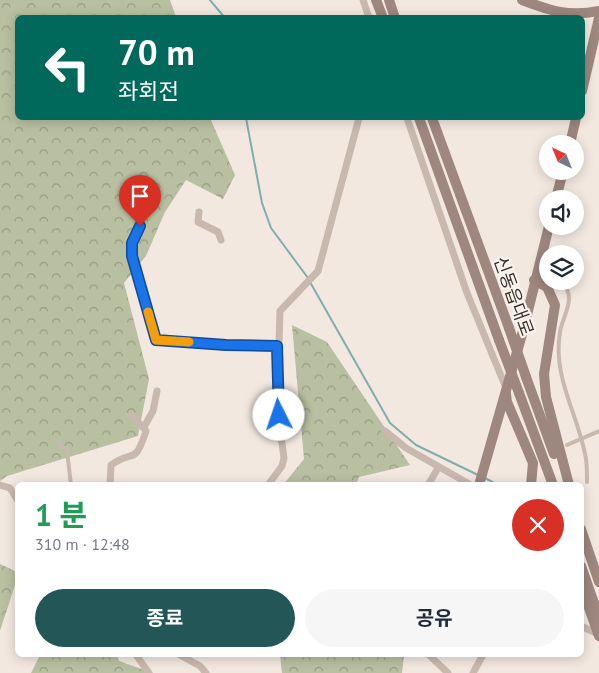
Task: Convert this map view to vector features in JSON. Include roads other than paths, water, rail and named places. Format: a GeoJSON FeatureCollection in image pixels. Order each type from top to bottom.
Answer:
{"type":"FeatureCollection","features":[{"type":"Feature","properties":{"kind":"main road"},"geometry":{"type":"LineString","coordinates":[[376,0],[382,15]]}},
{"type":"Feature","properties":{"kind":"main road"},"geometry":{"type":"LineString","coordinates":[[389,0],[394,15]]}},
{"type":"Feature","properties":{"kind":"main road"},"geometry":{"type":"LineString","coordinates":[[522,0],[552,11],[578,15],[599,12]]}},
{"type":"Feature","properties":{"kind":"main road"},"geometry":{"type":"LineString","coordinates":[[585,78],[599,18]]}},
{"type":"Feature","properties":{"kind":"main road","name":"신동읍대로"},"geometry":{"type":"LineString","coordinates":[[420,120],[552,482]]}},
{"type":"Feature","properties":{"kind":"main road","name":"신동읍대로"},"geometry":{"type":"LineString","coordinates":[[433,120],[566,482]]}},
{"type":"Feature","properties":{"kind":"main road"},"geometry":{"type":"LineString","coordinates":[[572,135],[576,120]]}},
{"type":"Feature","properties":{"kind":"main road"},"geometry":{"type":"LineString","coordinates":[[480,482],[523,331],[534,280],[540,268],[547,235]]}},
{"type":"Feature","properties":{"kind":"main road"},"geometry":{"type":"LineString","coordinates":[[534,280],[547,287],[555,305],[544,374],[546,397],[566,482]]}},
{"type":"Feature","properties":{"kind":"main road"},"geometry":{"type":"LineString","coordinates":[[506,388],[507,402],[537,462],[532,482]]}},
{"type":"Feature","properties":{"kind":"main road"},"geometry":{"type":"LineString","coordinates":[[584,538],[599,582]]}},
{"type":"Feature","properties":{"kind":"main road"},"geometry":{"type":"LineString","coordinates":[[584,585],[587,604],[599,635]]}},
{"type":"Feature","properties":{"kind":"main road"},"geometry":{"type":"LineString","coordinates":[[587,604],[599,617]]}},
{"type":"Feature","properties":{"kind":"street"},"geometry":{"type":"LineString","coordinates":[[363,0],[368,15]]}},
{"type":"Feature","properties":{"kind":"street"},"geometry":{"type":"LineString","coordinates":[[270,482],[282,466],[284,458],[277,407],[277,346],[280,311],[306,281],[318,271],[358,120]]}},
{"type":"Feature","properties":{"kind":"street"},"geometry":{"type":"LineString","coordinates":[[408,120],[467,293],[506,388]]}},
{"type":"Feature","properties":{"kind":"street"},"geometry":{"type":"LineString","coordinates":[[199,212],[198,222],[218,232],[221,240]]}},
{"type":"Feature","properties":{"kind":"street"},"geometry":{"type":"LineString","coordinates":[[144,427],[153,410],[157,391]]}},
{"type":"Feature","properties":{"kind":"street"},"geometry":{"type":"LineString","coordinates":[[110,482],[111,465],[138,453],[146,431],[132,415]]}},
{"type":"Feature","properties":{"kind":"street"},"geometry":{"type":"LineString","coordinates":[[385,431],[406,448],[465,482]]}},
{"type":"Feature","properties":{"kind":"street"},"geometry":{"type":"LineString","coordinates":[[430,482],[438,468]]}},
{"type":"Feature","properties":{"kind":"street"},"geometry":{"type":"LineString","coordinates":[[0,485],[10,488],[15,496]]}},
{"type":"Feature","properties":{"kind":"street"},"geometry":{"type":"LineString","coordinates":[[584,628],[599,635]]}},
{"type":"Feature","properties":{"kind":"street"},"geometry":{"type":"LineString","coordinates":[[137,657],[149,673]]}},
{"type":"Feature","properties":{"kind":"street"},"geometry":{"type":"LineString","coordinates":[[184,657],[200,666],[206,673]]}},
{"type":"Feature","properties":{"kind":"street"},"geometry":{"type":"LineString","coordinates":[[431,657],[448,673]]}},
{"type":"Feature","properties":{"kind":"street"},"geometry":{"type":"LineString","coordinates":[[473,673],[482,657]]}},
{"type":"Feature","properties":{"kind":"lane"},"geometry":{"type":"LineString","coordinates":[[147,229],[138,228],[132,243],[132,256],[156,340],[226,345],[277,346]]}},
{"type":"Feature","properties":{"kind":"lane"},"geometry":{"type":"LineString","coordinates":[[565,290],[568,296],[569,310],[560,331],[560,367],[565,392],[586,459],[587,482]]}},
{"type":"Feature","properties":{"kind":"lane"},"geometry":{"type":"LineString","coordinates":[[568,444],[599,431]]}},
{"type":"Feature","properties":{"kind":"lane"},"geometry":{"type":"LineString","coordinates":[[59,443],[67,451],[71,482]]}},
{"type":"Feature","properties":{"kind":"waterway"},"geometry":{"type":"LineString","coordinates":[[210,0],[222,15]]}},
{"type":"Feature","properties":{"kind":"waterway"},"geometry":{"type":"LineString","coordinates":[[246,120],[262,203],[271,228],[308,278]]}},
{"type":"Feature","properties":{"kind":"waterway"},"geometry":{"type":"LineString","coordinates":[[310,282],[390,423],[416,445],[478,475]]}},
{"type":"Feature","properties":{"kind":"waterway"},"geometry":{"type":"LineString","coordinates":[[485,478],[492,482]]}}]}
